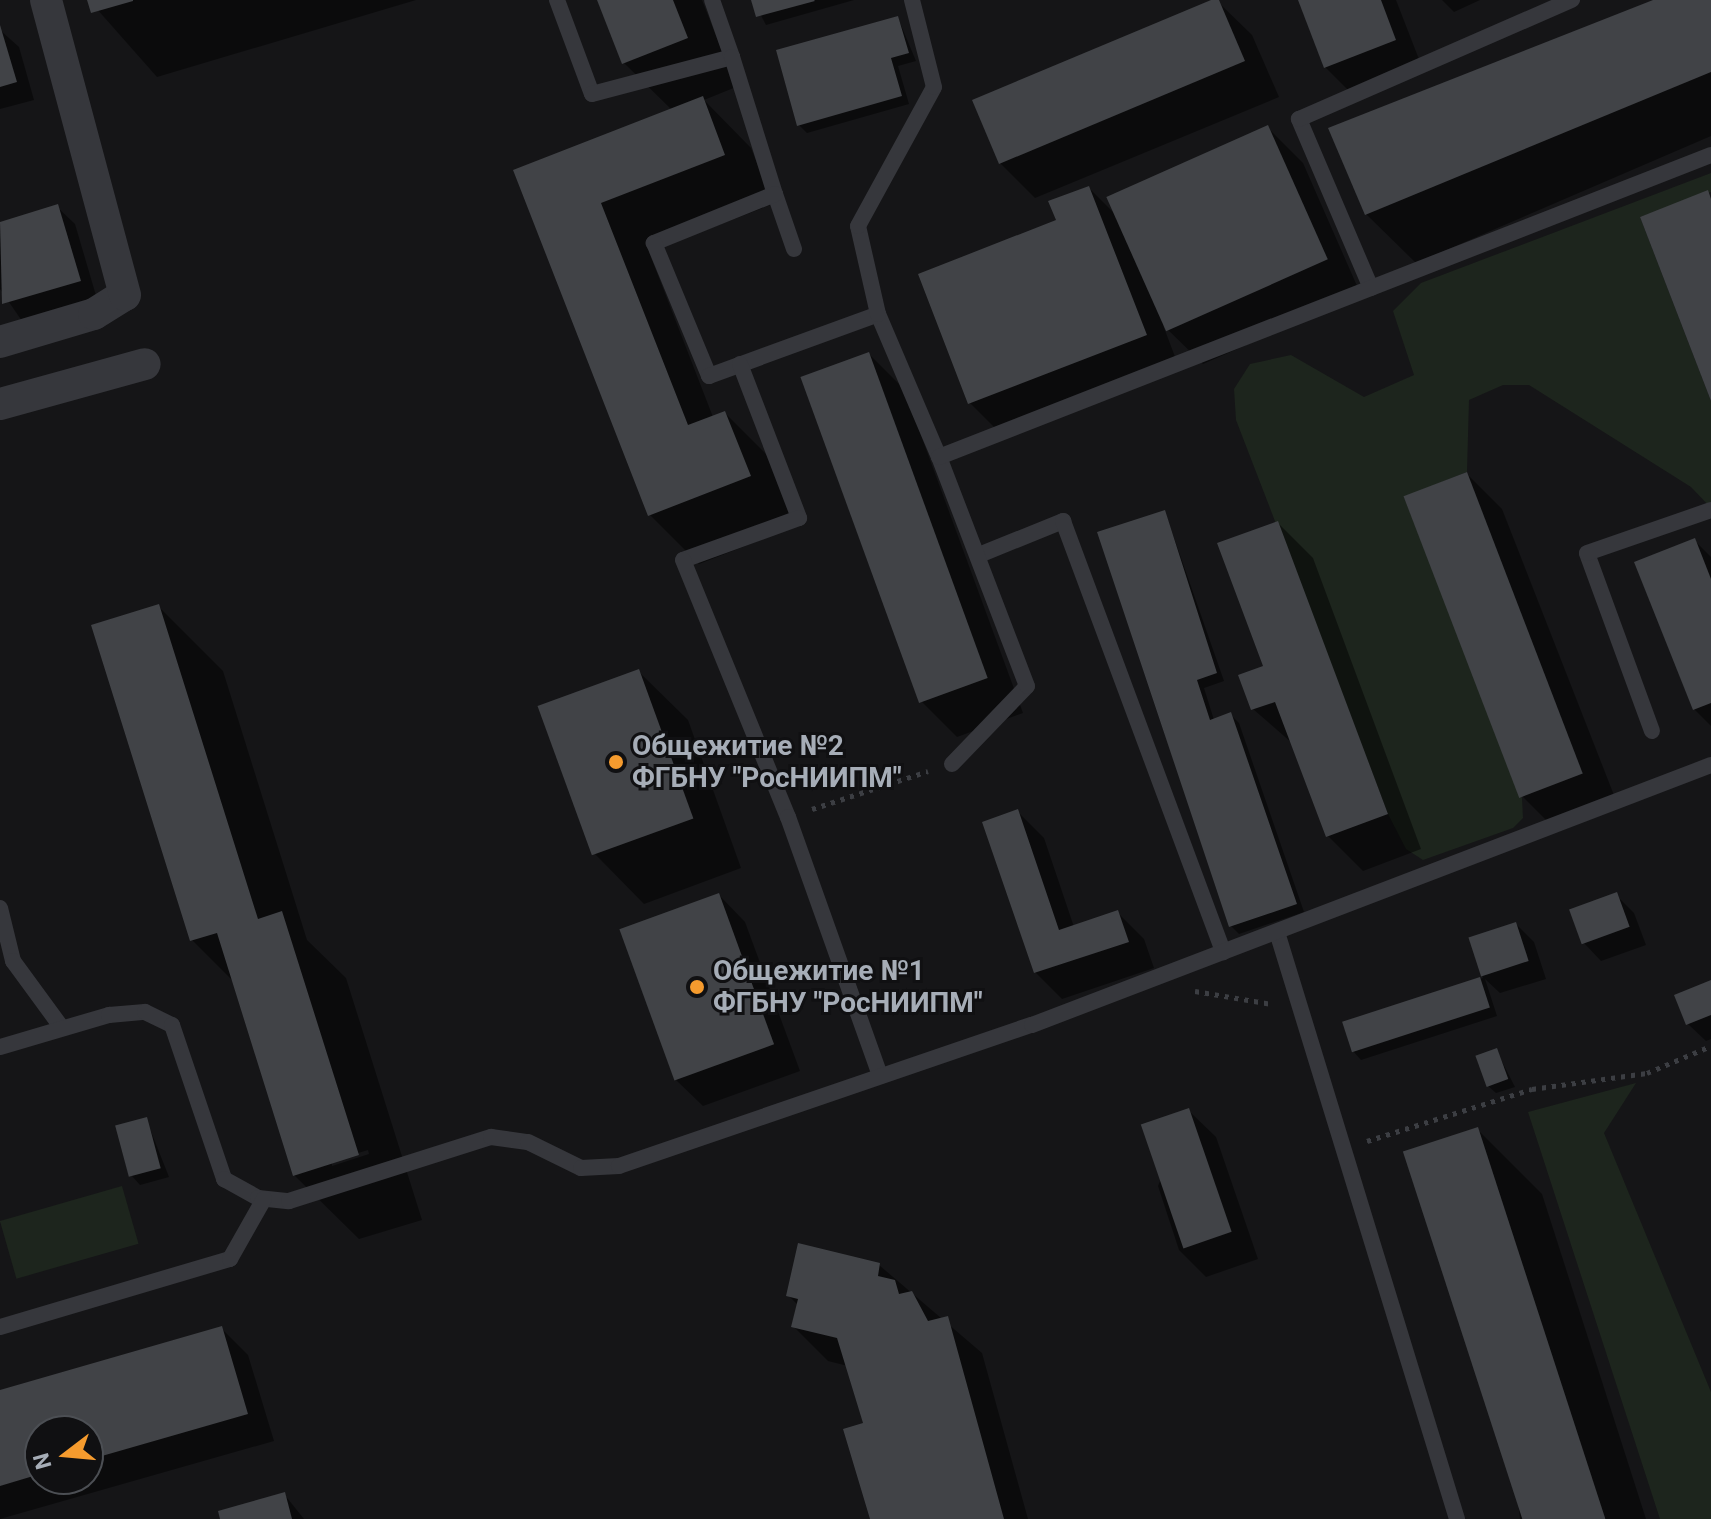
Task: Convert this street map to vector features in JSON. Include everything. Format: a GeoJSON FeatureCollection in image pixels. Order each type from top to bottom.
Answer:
{"type":"FeatureCollection","features":[{"type":"Feature","properties":{"kind":"street"},"geometry":{"type":"LineString","coordinates":[[0,342],[94,314],[125,295],[46,0]]}},
{"type":"Feature","properties":{"kind":"street"},"geometry":{"type":"LineString","coordinates":[[0,404],[145,364]]}},
{"type":"Feature","properties":{"kind":"lane"},"geometry":{"type":"LineString","coordinates":[[557,0],[592,94],[732,57]]}},
{"type":"Feature","properties":{"kind":"lane"},"geometry":{"type":"LineString","coordinates":[[712,0],[794,249]]}},
{"type":"Feature","properties":{"kind":"lane"},"geometry":{"type":"LineString","coordinates":[[912,0],[934,87],[858,226],[878,314],[979,555],[1027,686],[952,764]]}},
{"type":"Feature","properties":{"kind":"lane"},"geometry":{"type":"LineString","coordinates":[[1371,288],[1299,119],[1572,0]]}},
{"type":"Feature","properties":{"kind":"lane"},"geometry":{"type":"LineString","coordinates":[[939,457],[1711,155]]}},
{"type":"Feature","properties":{"kind":"lane"},"geometry":{"type":"LineString","coordinates":[[775,194],[654,243],[709,376],[878,314]]}},
{"type":"Feature","properties":{"kind":"lane"},"geometry":{"type":"LineString","coordinates":[[740,364],[799,518],[683,560],[788,817],[880,1075]]}},
{"type":"Feature","properties":{"kind":"lane"},"geometry":{"type":"LineString","coordinates":[[1652,731],[1587,553],[1711,510]]}},
{"type":"Feature","properties":{"kind":"lane"},"geometry":{"type":"LineString","coordinates":[[979,555],[1063,521],[1223,952]]}},
{"type":"Feature","properties":{"kind":"lane"},"geometry":{"type":"LineString","coordinates":[[0,1047],[62,1028],[145,1012],[172,1025],[224,1179],[264,1199],[289,1201],[491,1137],[528,1142],[581,1168],[619,1166],[1162,975],[1711,765]]}},
{"type":"Feature","properties":{"kind":"lane"},"geometry":{"type":"LineString","coordinates":[[0,908],[13,961],[62,1028]]}},
{"type":"Feature","properties":{"kind":"lane"},"geometry":{"type":"LineString","coordinates":[[1277,932],[1457,1519]]}},
{"type":"Feature","properties":{"kind":"lane"},"geometry":{"type":"LineString","coordinates":[[0,1327],[230,1259],[264,1199]]}},
{"type":"Feature","properties":{"kind":"path"},"geometry":{"type":"LineString","coordinates":[[788,817],[952,764]]}},
{"type":"Feature","properties":{"kind":"path"},"geometry":{"type":"LineString","coordinates":[[1162,975],[1224,998],[1301,1008]]}},
{"type":"Feature","properties":{"kind":"path"},"geometry":{"type":"LineString","coordinates":[[1343,1149],[1532,1089],[1647,1073],[1711,1046]]}},
{"type":"Feature","properties":{"kind":"shaded area"},"geometry":{"type":"Polygon","coordinates":[[[1711,173],[1711,192],[1640,217],[1711,401],[1711,508],[1691,487],[1529,385],[1503,385],[1469,400],[1467,472],[1404,497],[1522,798],[1523,818],[1513,828],[1423,860],[1406,849],[1388,814],[1236,420],[1234,389],[1250,364],[1291,355],[1364,397],[1414,375],[1393,311],[1421,283],[1711,173]]]}},
{"type":"Feature","properties":{"kind":"shaded area"},"geometry":{"type":"Polygon","coordinates":[[[1636,1083],[1604,1133],[1711,1392],[1711,1519],[1660,1519],[1528,1112],[1636,1083]]]}},
{"type":"Feature","properties":{"kind":"shaded area"},"geometry":{"type":"Polygon","coordinates":[[[122,1186],[139,1244],[16,1279],[0,1221],[122,1186]]]}},
{"type":"Feature","properties":{"kind":"building"},"geometry":{"type":"Polygon","coordinates":[[[87,0],[133,0],[133,1],[91,13],[87,0]]]}},
{"type":"Feature","properties":{"kind":"building"},"geometry":{"type":"Polygon","coordinates":[[[597,0],[673,0],[688,38],[622,64],[597,0]]]}},
{"type":"Feature","properties":{"kind":"building"},"geometry":{"type":"Polygon","coordinates":[[[751,0],[814,0],[815,1],[756,17],[751,0]]]}},
{"type":"Feature","properties":{"kind":"building"},"geometry":{"type":"Polygon","coordinates":[[[1211,0],[1219,0],[1245,61],[999,164],[972,100],[1211,0]]]}},
{"type":"Feature","properties":{"kind":"building"},"geometry":{"type":"Polygon","coordinates":[[[1298,0],[1381,0],[1396,40],[1324,68],[1298,0]]]}},
{"type":"Feature","properties":{"kind":"building"},"geometry":{"type":"Polygon","coordinates":[[[1653,0],[1711,0],[1711,72],[1365,215],[1328,128],[1653,0]]]}},
{"type":"Feature","properties":{"kind":"building"},"geometry":{"type":"Polygon","coordinates":[[[898,16],[909,53],[891,58],[902,96],[797,126],[776,50],[898,16]]]}},
{"type":"Feature","properties":{"kind":"building"},"geometry":{"type":"Polygon","coordinates":[[[0,25],[17,82],[0,87],[0,25]]]}},
{"type":"Feature","properties":{"kind":"building"},"geometry":{"type":"Polygon","coordinates":[[[703,96],[725,155],[601,203],[688,425],[725,411],[751,476],[648,516],[513,170],[703,96]]]}},
{"type":"Feature","properties":{"kind":"building"},"geometry":{"type":"Polygon","coordinates":[[[1268,125],[1328,259],[1166,331],[1106,197],[1268,125]]]}},
{"type":"Feature","properties":{"kind":"building"},"geometry":{"type":"Polygon","coordinates":[[[1089,186],[1147,335],[968,404],[918,274],[1056,220],[1048,201],[1089,186]]]}},
{"type":"Feature","properties":{"kind":"building"},"geometry":{"type":"Polygon","coordinates":[[[1708,190],[1711,199],[1711,401],[1640,217],[1708,190]]]}},
{"type":"Feature","properties":{"kind":"building"},"geometry":{"type":"Polygon","coordinates":[[[58,204],[81,281],[2,304],[0,222],[58,204]]]}},
{"type":"Feature","properties":{"kind":"building"},"geometry":{"type":"Polygon","coordinates":[[[869,352],[988,678],[919,703],[800,377],[869,352]]]}},
{"type":"Feature","properties":{"kind":"building"},"geometry":{"type":"Polygon","coordinates":[[[1467,472],[1583,774],[1519,798],[1404,496],[1467,472]]]}},
{"type":"Feature","properties":{"kind":"building"},"geometry":{"type":"Polygon","coordinates":[[[1165,510],[1217,673],[1197,680],[1210,720],[1231,712],[1297,904],[1229,927],[1097,532],[1165,510]]]}},
{"type":"Feature","properties":{"kind":"building"},"geometry":{"type":"Polygon","coordinates":[[[1278,521],[1388,814],[1326,837],[1275,702],[1251,710],[1238,675],[1263,666],[1217,543],[1278,521]]]}},
{"type":"Feature","properties":{"kind":"building"},"geometry":{"type":"Polygon","coordinates":[[[1695,538],[1711,579],[1711,703],[1693,710],[1634,562],[1695,538]]]}},
{"type":"Feature","properties":{"kind":"building"},"geometry":{"type":"Polygon","coordinates":[[[159,604],[258,919],[282,911],[359,1155],[293,1176],[217,933],[190,941],[91,625],[159,604]]]}},
{"type":"Feature","properties":{"kind":"building","name":"Общежитие №2 ФГБНУ \"РосНИИПМ\""},"geometry":{"type":"Polygon","coordinates":[[[639,669],[693,818],[592,855],[538,706],[639,669]]]}},
{"type":"Feature","properties":{"kind":"building"},"geometry":{"type":"Polygon","coordinates":[[[1018,809],[1059,930],[1118,910],[1129,942],[1034,973],[982,822],[1018,809]]]}},
{"type":"Feature","properties":{"kind":"building"},"geometry":{"type":"Polygon","coordinates":[[[1617,892],[1630,927],[1582,944],[1569,909],[1617,892]]]}},
{"type":"Feature","properties":{"kind":"building","name":"Общежитие №1 ФГБНУ \"РосНИИПМ\""},"geometry":{"type":"Polygon","coordinates":[[[719,893],[774,1044],[674,1081],[619,929],[719,893]]]}},
{"type":"Feature","properties":{"kind":"building"},"geometry":{"type":"Polygon","coordinates":[[[1516,922],[1529,961],[1481,976],[1468,937],[1516,922]]]}},
{"type":"Feature","properties":{"kind":"building"},"geometry":{"type":"Polygon","coordinates":[[[1480,977],[1490,1007],[1352,1052],[1342,1022],[1480,977]]]}},
{"type":"Feature","properties":{"kind":"building"},"geometry":{"type":"Polygon","coordinates":[[[1711,980],[1711,1015],[1686,1025],[1674,995],[1711,980]]]}},
{"type":"Feature","properties":{"kind":"building"},"geometry":{"type":"Polygon","coordinates":[[[1497,1048],[1508,1079],[1487,1087],[1475,1056],[1497,1048]]]}},
{"type":"Feature","properties":{"kind":"building"},"geometry":{"type":"Polygon","coordinates":[[[1189,1108],[1232,1232],[1183,1248],[1141,1125],[1189,1108]]]}},
{"type":"Feature","properties":{"kind":"building"},"geometry":{"type":"Polygon","coordinates":[[[147,1117],[161,1168],[129,1177],[115,1126],[147,1117]]]}},
{"type":"Feature","properties":{"kind":"building"},"geometry":{"type":"Polygon","coordinates":[[[1478,1127],[1605,1519],[1522,1519],[1403,1151],[1478,1127]]]}},
{"type":"Feature","properties":{"kind":"building"},"geometry":{"type":"Polygon","coordinates":[[[798,1243],[880,1263],[878,1276],[895,1280],[899,1294],[912,1291],[928,1321],[948,1316],[1004,1519],[870,1519],[843,1429],[863,1423],[837,1338],[791,1327],[798,1299],[786,1296],[798,1243]]]}},
{"type":"Feature","properties":{"kind":"building"},"geometry":{"type":"Polygon","coordinates":[[[222,1326],[248,1414],[104,1455],[104,1415],[24,1415],[24,1479],[0,1486],[0,1390],[222,1326]]]}},
{"type":"Feature","properties":{"kind":"building"},"geometry":{"type":"Polygon","coordinates":[[[285,1492],[292,1519],[220,1519],[218,1511],[285,1492]]]}},
{"type":"Feature","properties":{"kind":"place","name":"Общежитие №2 ФГБНУ \"РосНИИПМ\""},"geometry":{"type":"Point","coordinates":[616,762]}},
{"type":"Feature","properties":{"kind":"place","name":"Общежитие №1 ФГБНУ \"РосНИИПМ\""},"geometry":{"type":"Point","coordinates":[697,987]}}]}
